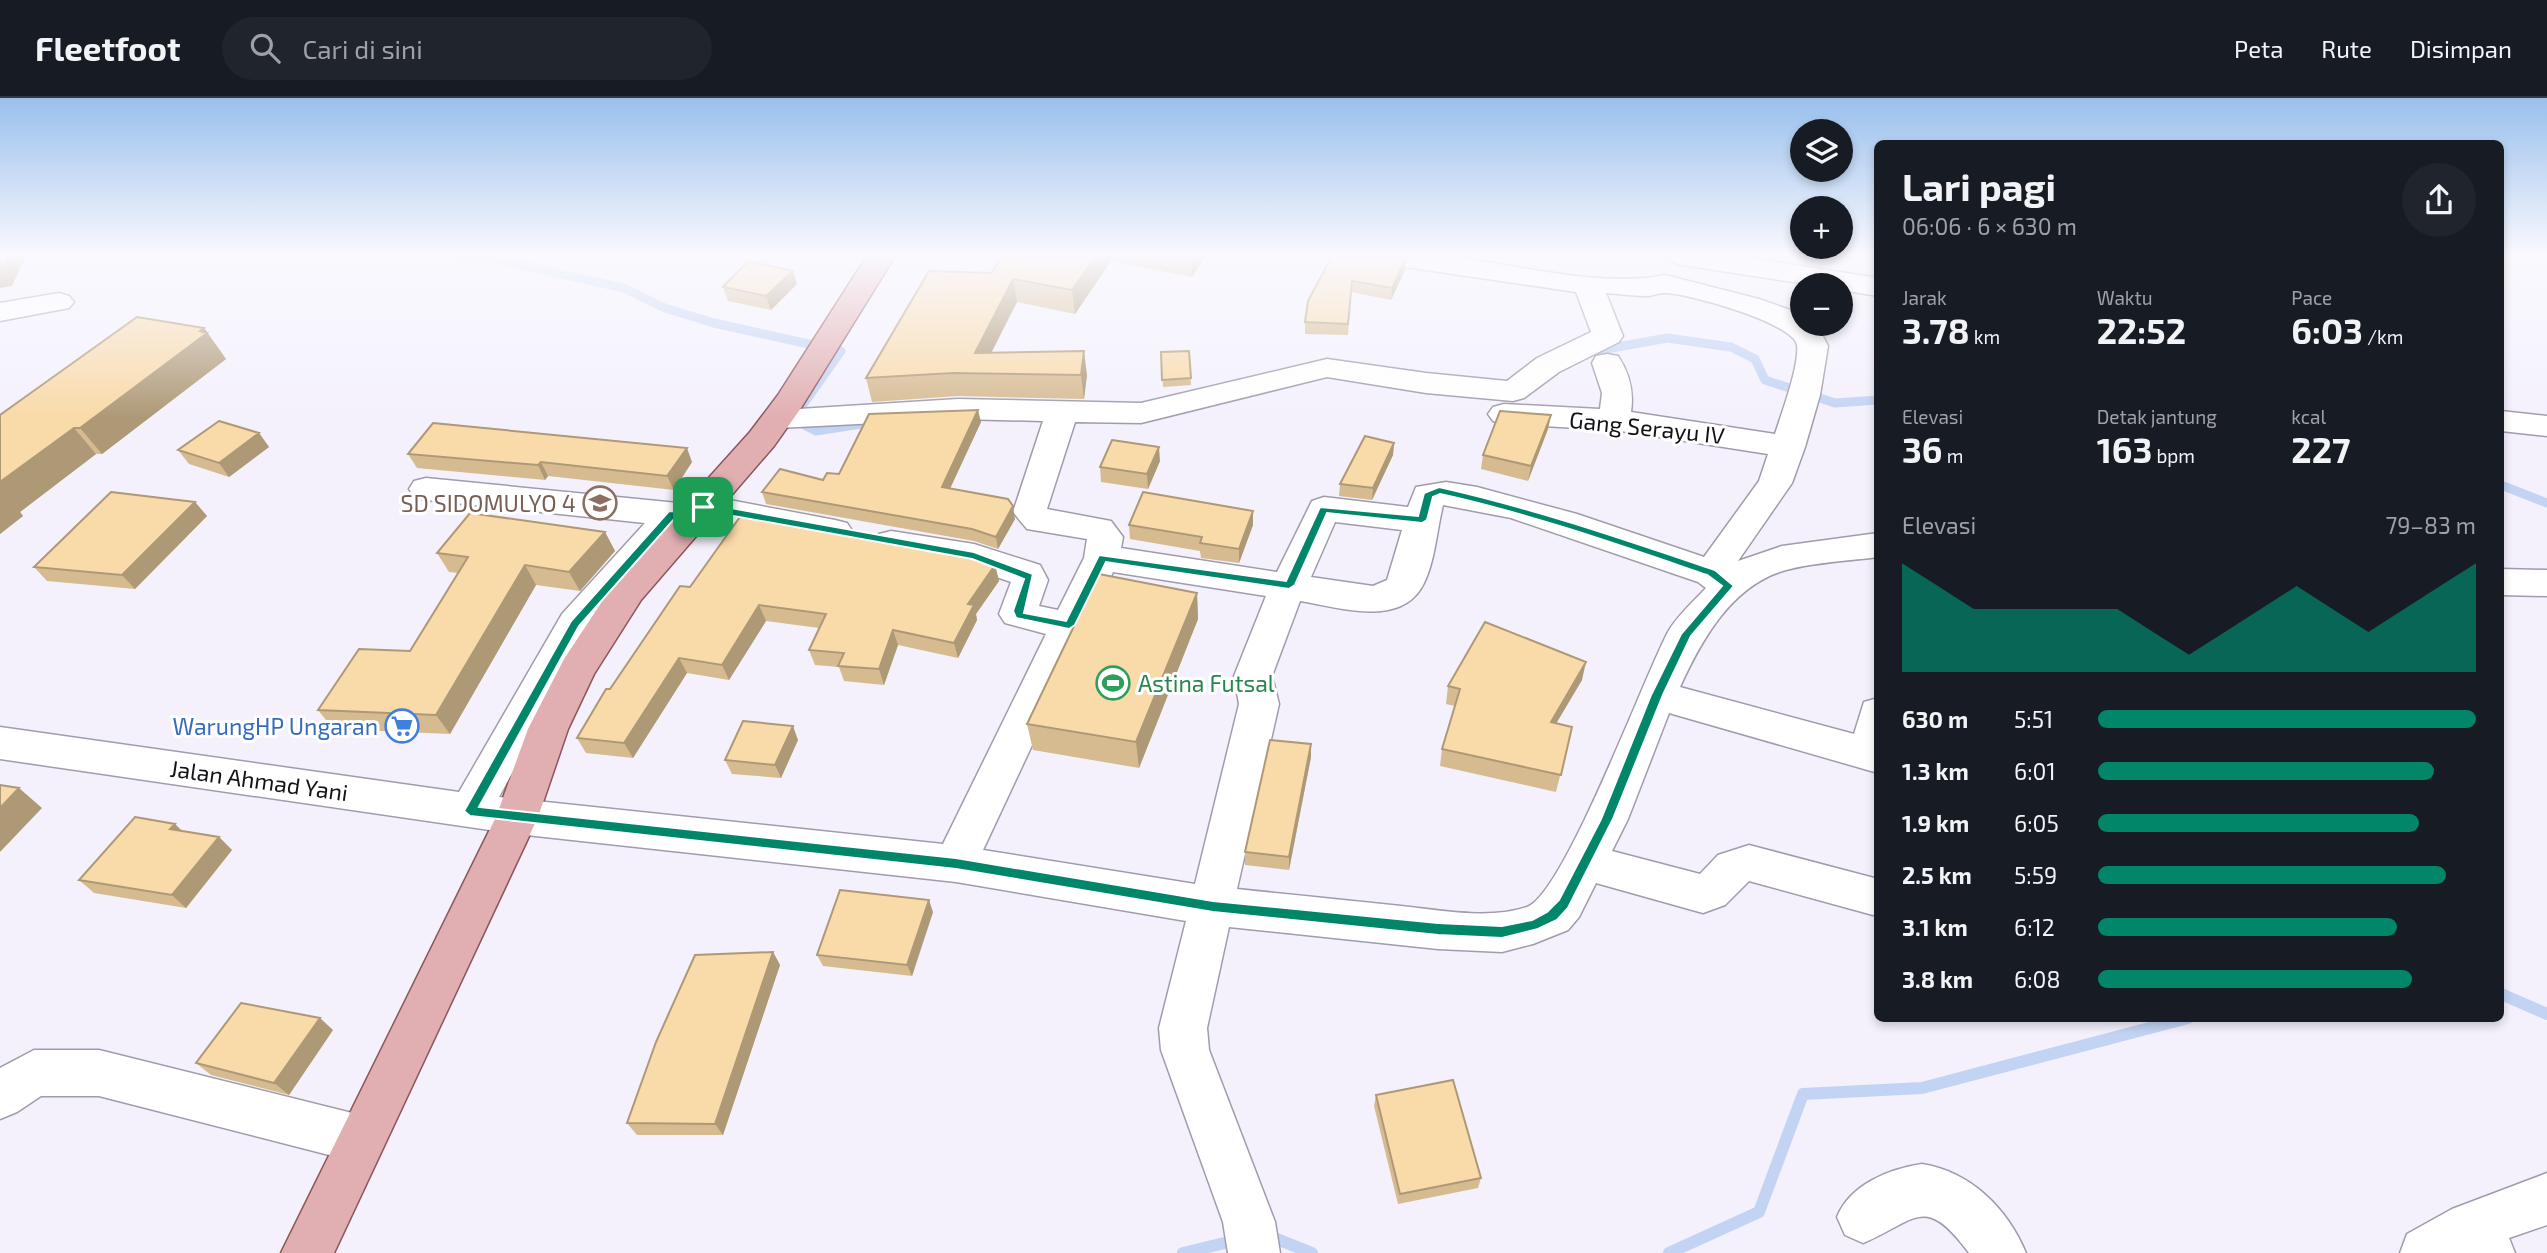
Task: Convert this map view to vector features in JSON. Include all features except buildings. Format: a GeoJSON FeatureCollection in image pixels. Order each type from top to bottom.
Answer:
{"type":"FeatureCollection","features":[{"type":"Feature","properties":{"kind":"main road"},"geometry":{"type":"LineString","coordinates":[[307,1253],[517,817],[548,729],[578,669],[628,591],[690,512],[789,417],[848,310]]}},
{"type":"Feature","properties":{"kind":"street"},"geometry":{"type":"LineString","coordinates":[[789,417],[958,410],[1061,419],[1142,413],[1327,368],[1426,383],[1513,391],[1548,365],[1608,336],[1598,310]]}},
{"type":"Feature","properties":{"kind":"street"},"geometry":{"type":"LineString","coordinates":[[1720,579],[1775,483],[1805,392],[1813,346],[1807,333],[1796,324],[1761,310]]}},
{"type":"Feature","properties":{"kind":"street"},"geometry":{"type":"LineString","coordinates":[[1607,363],[1618,393],[1615,420]]}},
{"type":"Feature","properties":{"kind":"street","name":"Gang Serayu IV"},"geometry":{"type":"LineString","coordinates":[[1504,414],[1615,420],[1681,428],[1789,447]]}},
{"type":"Feature","properties":{"kind":"street"},"geometry":{"type":"LineString","coordinates":[[956,864],[995,776],[1102,558],[1105,537],[1099,529],[1039,522],[1030,512],[1030,505],[1061,419]]}},
{"type":"Feature","properties":{"kind":"street"},"geometry":{"type":"LineString","coordinates":[[2504,421],[2547,426]]}},
{"type":"Feature","properties":{"kind":"street"},"geometry":{"type":"LineString","coordinates":[[426,489],[690,512],[974,556],[1030,577],[1018,611],[1019,616],[1069,625]]}},
{"type":"Feature","properties":{"kind":"street"},"geometry":{"type":"LineString","coordinates":[[1102,558],[1373,599],[1386,598],[1398,592],[1407,581],[1428,495],[1439,490],[1517,508],[1720,579],[1782,558],[1874,546]]}},
{"type":"Feature","properties":{"kind":"street"},"geometry":{"type":"LineString","coordinates":[[1251,1238],[1185,1050],[1183,1028],[1259,704],[1253,676],[1289,585],[1324,509],[1422,520]]}},
{"type":"Feature","properties":{"kind":"street"},"geometry":{"type":"LineString","coordinates":[[470,811],[575,624],[690,512]]}},
{"type":"Feature","properties":{"kind":"street","name":"Jalan Ahmad Yani"},"geometry":{"type":"LineString","coordinates":[[0,743],[517,817],[956,864],[1213,906],[1438,929],[1502,932],[1534,925],[1552,916],[1563,904],[1607,819],[1657,695],[1686,634],[1720,579]]}},
{"type":"Feature","properties":{"kind":"street"},"geometry":{"type":"LineString","coordinates":[[2504,582],[2547,583]]}},
{"type":"Feature","properties":{"kind":"street"},"geometry":{"type":"LineString","coordinates":[[1657,695],[1874,756]]}},
{"type":"Feature","properties":{"kind":"street"},"geometry":{"type":"LineString","coordinates":[[1585,862],[1703,894],[1713,890],[1731,867],[1749,863],[1873,896]]}},
{"type":"Feature","properties":{"kind":"street"},"geometry":{"type":"LineString","coordinates":[[0,1096],[34,1073],[99,1073],[360,1139]]}},
{"type":"Feature","properties":{"kind":"street"},"geometry":{"type":"LineString","coordinates":[[1863,1217],[1906,1192],[1941,1194],[1972,1213],[2000,1253]]}},
{"type":"Feature","properties":{"kind":"street"},"geometry":{"type":"LineString","coordinates":[[2426,1253],[2479,1240],[2547,1199]]}},
{"type":"Feature","properties":{"kind":"waterway"},"geometry":{"type":"LineString","coordinates":[[671,310],[714,323],[841,351],[793,419],[816,431],[874,422]]}},
{"type":"Feature","properties":{"kind":"waterway"},"geometry":{"type":"LineString","coordinates":[[1595,351],[1667,338],[1731,347],[1755,359],[1765,380],[1835,403],[1874,400]]}},
{"type":"Feature","properties":{"kind":"waterway"},"geometry":{"type":"LineString","coordinates":[[2504,486],[2547,503]]}},
{"type":"Feature","properties":{"kind":"waterway"},"geometry":{"type":"LineString","coordinates":[[2504,995],[2547,1014]]}},
{"type":"Feature","properties":{"kind":"waterway"},"geometry":{"type":"LineString","coordinates":[[1669,1253],[1759,1212],[1803,1094],[1922,1088],[2173,1022]]}},
{"type":"Feature","properties":{"kind":"waterway"},"geometry":{"type":"LineString","coordinates":[[1267,1235],[1312,1253]]}},
{"type":"Feature","properties":{"kind":"waterway"},"geometry":{"type":"LineString","coordinates":[[1183,1253],[1241,1239]]}},
{"type":"Feature","properties":{"kind":"place","name":"SD SIDOMULYO 4"},"geometry":{"type":"Point","coordinates":[600,503]}},
{"type":"Feature","properties":{"kind":"place","name":"Astina Futsal"},"geometry":{"type":"Point","coordinates":[1113,683]}},
{"type":"Feature","properties":{"kind":"place","name":"WarungHP Ungaran"},"geometry":{"type":"Point","coordinates":[402,726]}},
{"type":"Feature","properties":{"kind":"route"},"geometry":{"type":"LineString","coordinates":[[1439,490],[1505,505],[1564,523],[1711,573],[1728,586],[1686,634],[1657,695],[1607,819],[1563,904],[1552,916],[1534,925],[1502,932],[1438,929],[1213,906],[956,864],[835,848],[470,811],[575,624],[673,514],[695,516],[703,507],[912,547],[974,556],[1023,572],[1030,577],[1018,611],[1019,616],[1069,625],[1102,558],[1289,585],[1324,509],[1422,520],[1428,495],[1439,490]]}}]}
